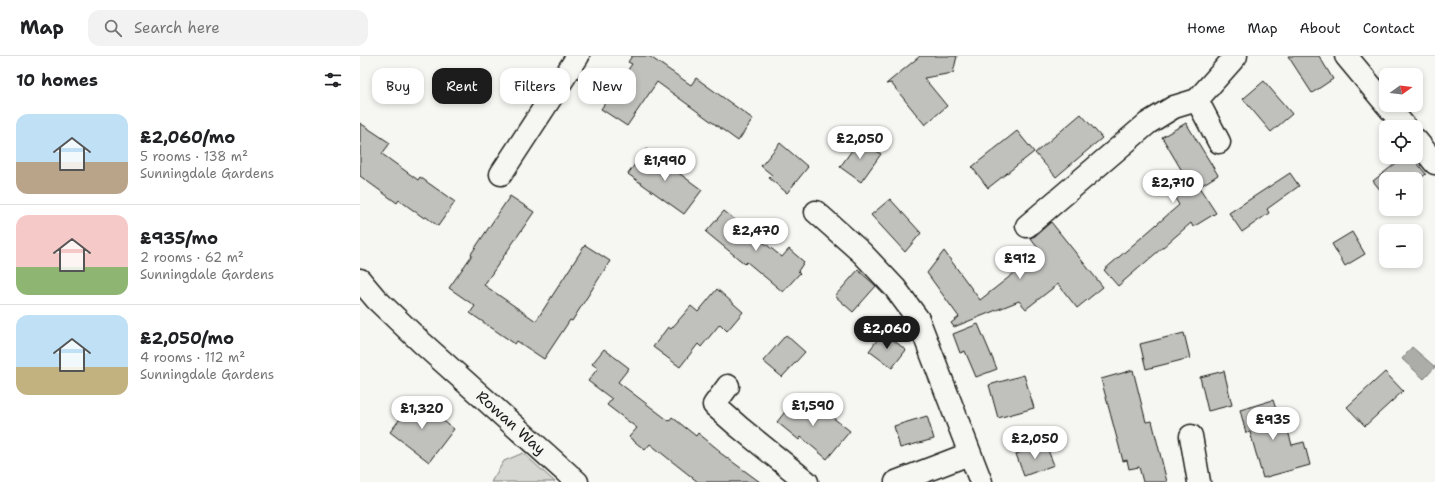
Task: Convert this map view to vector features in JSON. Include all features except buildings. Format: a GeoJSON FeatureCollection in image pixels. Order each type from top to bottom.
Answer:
{"type":"FeatureCollection","features":[{"type":"Feature","properties":{"kind":"street"},"geometry":{"type":"LineString","coordinates":[[501,174],[578,56]]}},
{"type":"Feature","properties":{"kind":"street"},"geometry":{"type":"LineString","coordinates":[[1027,226],[1148,123],[1174,107],[1197,100],[1236,56]]}},
{"type":"Feature","properties":{"kind":"street"},"geometry":{"type":"LineString","coordinates":[[1346,56],[1379,96]]}},
{"type":"Feature","properties":{"kind":"street"},"geometry":{"type":"LineString","coordinates":[[1197,100],[1219,142]]}},
{"type":"Feature","properties":{"kind":"street"},"geometry":{"type":"LineString","coordinates":[[1393,112],[1399,120]]}},
{"type":"Feature","properties":{"kind":"street"},"geometry":{"type":"LineString","coordinates":[[1423,148],[1435,163]]}},
{"type":"Feature","properties":{"kind":"street"},"geometry":{"type":"LineString","coordinates":[[816,212],[862,253],[895,288],[918,319],[981,482]]}},
{"type":"Feature","properties":{"kind":"street","name":"Rowan Way"},"geometry":{"type":"LineString","coordinates":[[360,280],[376,299],[421,342],[577,482]]}},
{"type":"Feature","properties":{"kind":"street"},"geometry":{"type":"LineString","coordinates":[[728,386],[714,404],[739,427],[808,482]]}},
{"type":"Feature","properties":{"kind":"street"},"geometry":{"type":"LineString","coordinates":[[1191,436],[1199,482]]}},
{"type":"Feature","properties":{"kind":"street"},"geometry":{"type":"LineString","coordinates":[[896,482],[970,454]]}},
{"type":"Feature","properties":{"kind":"shaded area"},"geometry":{"type":"Polygon","coordinates":[[[1412,347],[1435,367],[1424,379],[1402,359],[1412,347]]]}},
{"type":"Feature","properties":{"kind":"shaded area"},"geometry":{"type":"Polygon","coordinates":[[[523,453],[555,482],[491,482],[504,461],[523,453]]]}}]}
